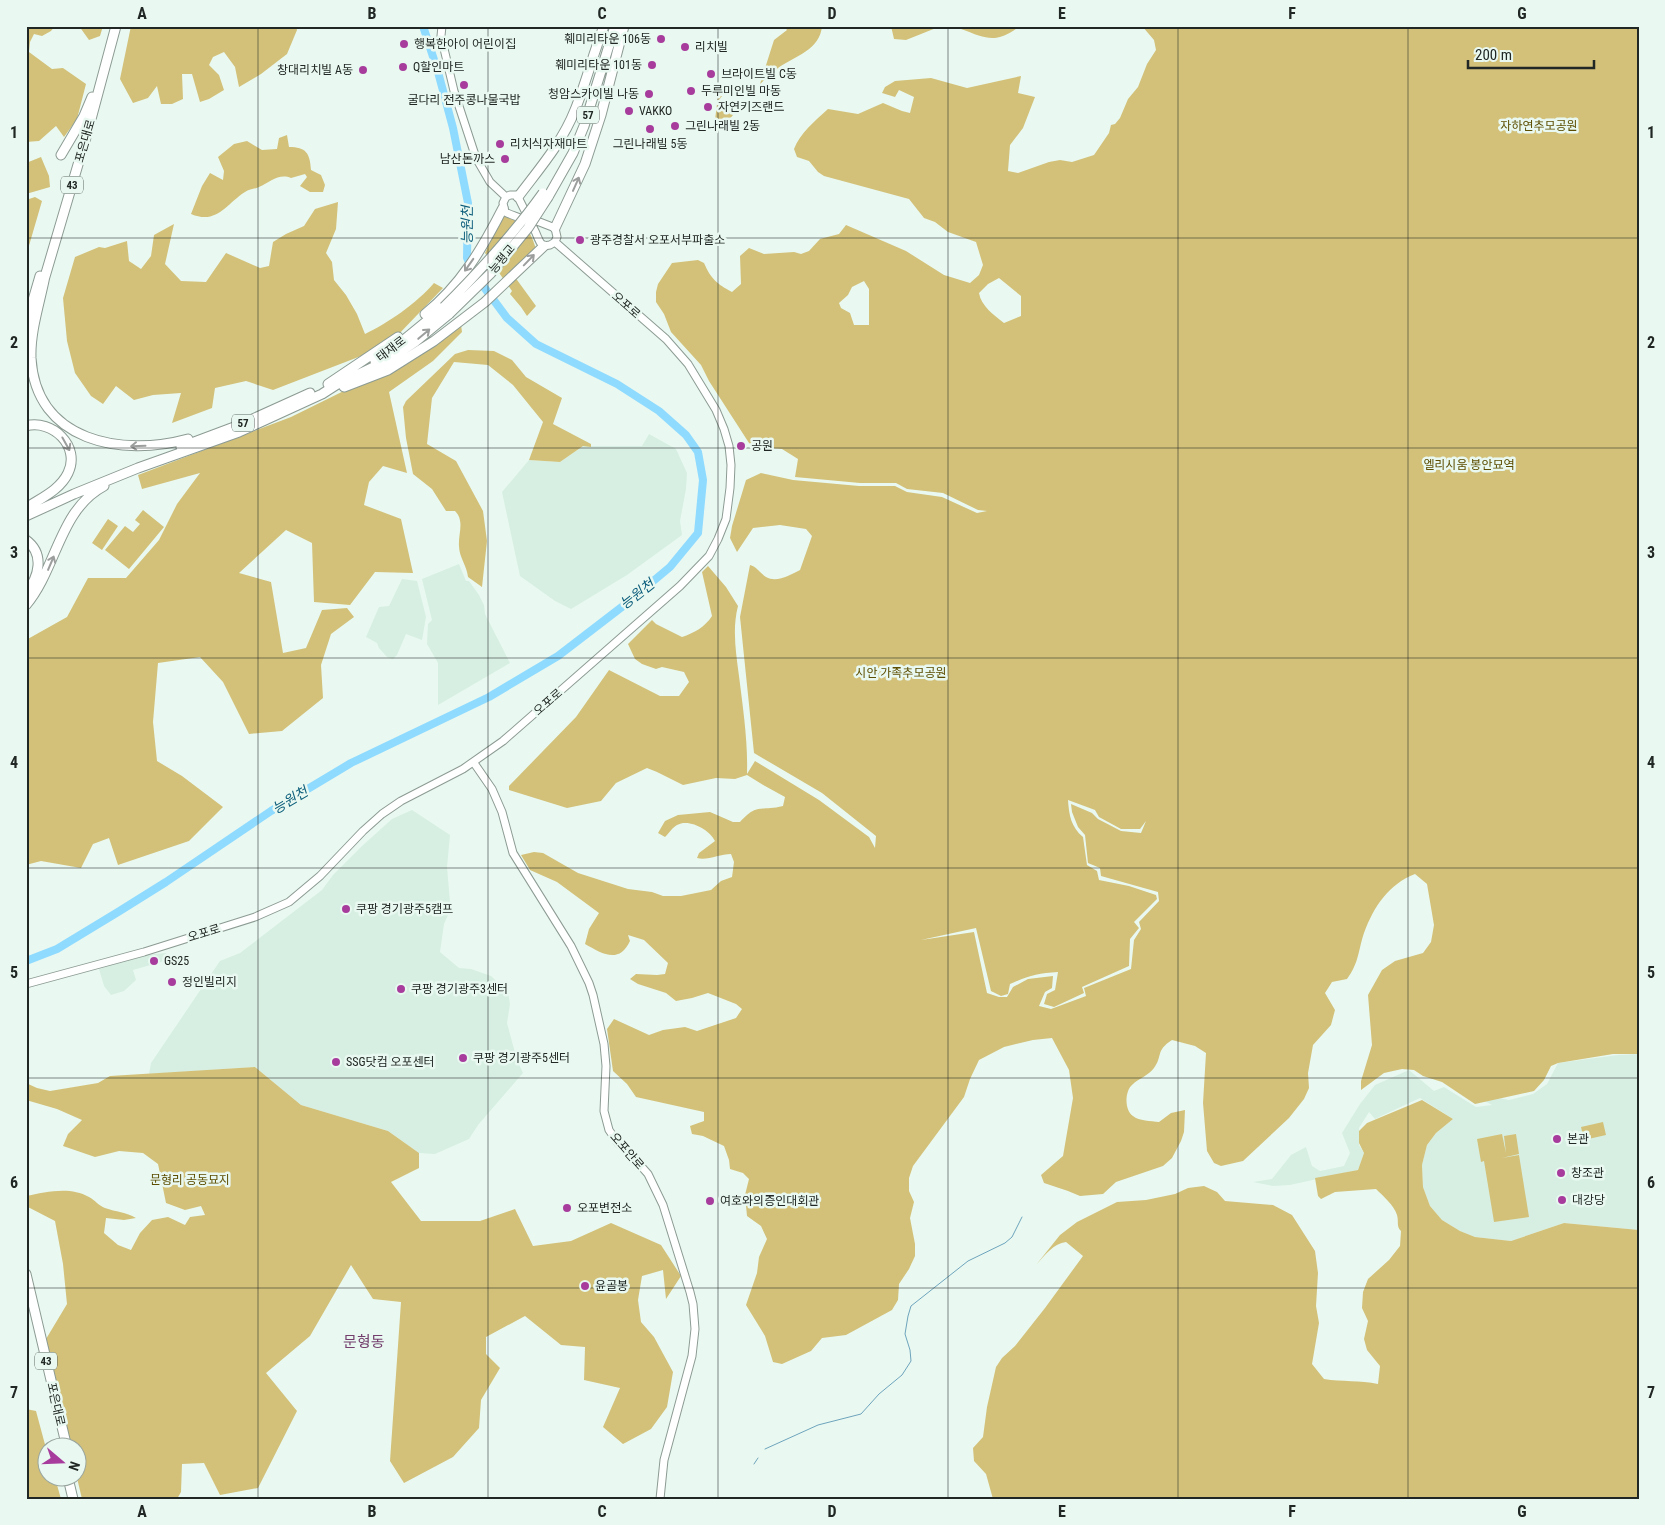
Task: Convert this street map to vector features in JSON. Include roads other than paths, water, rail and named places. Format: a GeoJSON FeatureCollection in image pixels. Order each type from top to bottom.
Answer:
{"type":"FeatureCollection","features":[{"type":"Feature","properties":{"kind":"highway","name":"포은대로"},"geometry":{"type":"LineString","coordinates":[[26,324],[111,26]]}},
{"type":"Feature","properties":{"kind":"highway","name":"포은대로"},"geometry":{"type":"LineString","coordinates":[[26,342],[87,134],[116,26]]}},
{"type":"Feature","properties":{"kind":"highway"},"geometry":{"type":"LineString","coordinates":[[518,197],[563,135],[575,111],[604,26]]}},
{"type":"Feature","properties":{"kind":"highway","name":"능평교"},"geometry":{"type":"LineString","coordinates":[[445,307],[491,273],[528,228],[545,195],[573,153],[584,126],[613,26]]}},
{"type":"Feature","properties":{"kind":"highway"},"geometry":{"type":"LineString","coordinates":[[555,228],[585,164],[601,115],[624,26]]}},
{"type":"Feature","properties":{"kind":"highway"},"geometry":{"type":"LineString","coordinates":[[61,155],[84,116],[92,97]]}},
{"type":"Feature","properties":{"kind":"highway"},"geometry":{"type":"LineString","coordinates":[[320,392],[396,338],[445,307],[481,249],[503,208]]}},
{"type":"Feature","properties":{"kind":"highway"},"geometry":{"type":"LineString","coordinates":[[320,392],[388,370],[404,361],[485,302],[544,246]]}},
{"type":"Feature","properties":{"kind":"highway"},"geometry":{"type":"LineString","coordinates":[[45,276],[32,343],[33,371],[44,401],[51,413],[61,423],[73,431],[92,439],[127,446],[166,444],[237,426]]}},
{"type":"Feature","properties":{"kind":"highway","name":"태재로"},"geometry":{"type":"LineString","coordinates":[[26,509],[119,470],[237,426],[320,392],[388,360],[415,342],[445,307]]}},
{"type":"Feature","properties":{"kind":"highway","name":"태재로"},"geometry":{"type":"LineString","coordinates":[[138,468],[239,432],[320,392]]}},
{"type":"Feature","properties":{"kind":"highway"},"geometry":{"type":"LineString","coordinates":[[26,426],[41,424],[55,430],[67,443],[71,458],[69,473],[60,485],[26,509]]}},
{"type":"Feature","properties":{"kind":"highway"},"geometry":{"type":"LineString","coordinates":[[26,605],[45,576],[65,529],[75,511],[100,489],[138,468]]}},
{"type":"Feature","properties":{"kind":"highway","name":"57"},"geometry":{"type":"LineString","coordinates":[[26,516],[138,468]]}},
{"type":"Feature","properties":{"kind":"highway"},"geometry":{"type":"LineString","coordinates":[[26,540],[33,547],[39,562],[36,579],[26,593]]}},
{"type":"Feature","properties":{"kind":"highway","name":"포은대로"},"geometry":{"type":"LineString","coordinates":[[26,1274],[65,1438]]}},
{"type":"Feature","properties":{"kind":"highway","name":"포은대로"},"geometry":{"type":"LineString","coordinates":[[26,1297],[60,1438]]}},
{"type":"Feature","properties":{"kind":"street"},"geometry":{"type":"LineString","coordinates":[[442,26],[441,36],[454,91],[476,158],[490,182],[506,197]]}},
{"type":"Feature","properties":{"kind":"street"},"geometry":{"type":"LineString","coordinates":[[517,195],[518,197],[525,211],[537,221],[555,228],[555,242],[544,246],[537,240],[535,230],[524,219],[505,212],[503,203],[506,197],[517,195]]}},
{"type":"Feature","properties":{"kind":"street","name":"오포로"},"geometry":{"type":"LineString","coordinates":[[26,984],[144,952],[255,917],[279,907],[310,886],[382,814],[401,802],[450,778],[503,742],[685,581],[704,562],[714,548],[728,509],[731,466],[729,446],[721,420],[700,381],[688,364],[666,340],[555,242]]}},
{"type":"Feature","properties":{"kind":"street","name":"오포안로"},"geometry":{"type":"LineString","coordinates":[[474,763],[492,788],[502,812],[513,853],[571,946],[584,972],[593,995],[604,1044],[606,1066],[605,1119],[614,1138],[642,1166],[664,1205],[690,1292],[694,1317],[694,1344],[664,1460],[660,1499]]}},
{"type":"Feature","properties":{"kind":"waterway","name":"능원천"},"geometry":{"type":"LineString","coordinates":[[423,26],[453,128],[468,203],[467,258],[471,267]]}},
{"type":"Feature","properties":{"kind":"waterway","name":"능원천"},"geometry":{"type":"LineString","coordinates":[[26,961],[57,949],[118,912],[271,811],[351,763],[489,697],[558,656],[670,567],[698,533],[703,480],[698,452],[686,435],[659,411],[617,384],[536,344],[507,318],[478,279]]}},
{"type":"Feature","properties":{"kind":"waterway"},"geometry":{"type":"LineString","coordinates":[[765,1449],[818,1425],[861,1414],[879,1394],[902,1375],[911,1361],[905,1334],[911,1306],[968,1261],[1005,1243],[1012,1237],[1022,1217]]}},
{"type":"Feature","properties":{"kind":"waterway"},"geometry":{"type":"LineString","coordinates":[[754,1464],[758,1458]]}},
{"type":"Feature","properties":{"kind":"place","name":"훼미리타운 106동"},"geometry":{"type":"Point","coordinates":[661,39]}},
{"type":"Feature","properties":{"kind":"place","name":"행복한아이 어린이집"},"geometry":{"type":"Point","coordinates":[404,44]}},
{"type":"Feature","properties":{"kind":"place","name":"리치빌"},"geometry":{"type":"Point","coordinates":[685,47]}},
{"type":"Feature","properties":{"kind":"place","name":"훼미리타운 101동"},"geometry":{"type":"Point","coordinates":[652,65]}},
{"type":"Feature","properties":{"kind":"place","name":"Q할인마트"},"geometry":{"type":"Point","coordinates":[403,67]}},
{"type":"Feature","properties":{"kind":"place","name":"창대리치빌 A동"},"geometry":{"type":"Point","coordinates":[363,70]}},
{"type":"Feature","properties":{"kind":"place","name":"브라이트빌 C동"},"geometry":{"type":"Point","coordinates":[711,74]}},
{"type":"Feature","properties":{"kind":"place","name":"굴다리 전주콩나물국밥"},"geometry":{"type":"Point","coordinates":[464,85]}},
{"type":"Feature","properties":{"kind":"place","name":"두루미인빌 마동"},"geometry":{"type":"Point","coordinates":[691,91]}},
{"type":"Feature","properties":{"kind":"place","name":"청암스카이빌 나동"},"geometry":{"type":"Point","coordinates":[649,94]}},
{"type":"Feature","properties":{"kind":"place","name":"자연키즈랜드"},"geometry":{"type":"Point","coordinates":[708,107]}},
{"type":"Feature","properties":{"kind":"place","name":"VAKKO"},"geometry":{"type":"Point","coordinates":[629,111]}},
{"type":"Feature","properties":{"kind":"place","name":"그린나래빌 2동"},"geometry":{"type":"Point","coordinates":[675,126]}},
{"type":"Feature","properties":{"kind":"place","name":"그린나래빌 5동"},"geometry":{"type":"Point","coordinates":[650,129]}},
{"type":"Feature","properties":{"kind":"place","name":"리치식자재마트"},"geometry":{"type":"Point","coordinates":[500,144]}},
{"type":"Feature","properties":{"kind":"place","name":"남산돈까스"},"geometry":{"type":"Point","coordinates":[505,159]}},
{"type":"Feature","properties":{"kind":"place","name":"광주경찰서 오포서부파출소"},"geometry":{"type":"Point","coordinates":[580,240]}},
{"type":"Feature","properties":{"kind":"place","name":"공원"},"geometry":{"type":"Point","coordinates":[741,446]}},
{"type":"Feature","properties":{"kind":"place","name":"쿠팡 경기광주5캠프"},"geometry":{"type":"Point","coordinates":[346,909]}},
{"type":"Feature","properties":{"kind":"place","name":"GS25"},"geometry":{"type":"Point","coordinates":[154,961]}},
{"type":"Feature","properties":{"kind":"place","name":"정인빌리지"},"geometry":{"type":"Point","coordinates":[172,982]}},
{"type":"Feature","properties":{"kind":"place","name":"쿠팡 경기광주3센터"},"geometry":{"type":"Point","coordinates":[401,989]}},
{"type":"Feature","properties":{"kind":"place","name":"쿠팡 경기광주5센터"},"geometry":{"type":"Point","coordinates":[463,1058]}},
{"type":"Feature","properties":{"kind":"place","name":"SSG닷컴 오포센터"},"geometry":{"type":"Point","coordinates":[336,1062]}},
{"type":"Feature","properties":{"kind":"place","name":"본관"},"geometry":{"type":"Point","coordinates":[1557,1139]}},
{"type":"Feature","properties":{"kind":"place","name":"창조관"},"geometry":{"type":"Point","coordinates":[1561,1173]}},
{"type":"Feature","properties":{"kind":"place","name":"대강당"},"geometry":{"type":"Point","coordinates":[1562,1200]}},
{"type":"Feature","properties":{"kind":"place","name":"여호와의증인대회관"},"geometry":{"type":"Point","coordinates":[710,1201]}},
{"type":"Feature","properties":{"kind":"place","name":"오포변전소"},"geometry":{"type":"Point","coordinates":[567,1208]}},
{"type":"Feature","properties":{"kind":"place","name":"윤골봉"},"geometry":{"type":"Point","coordinates":[585,1286]}},
{"type":"Feature","properties":{"kind":"district","name":"문형동"},"geometry":{"type":"Point","coordinates":[364,1342]}},
{"type":"Feature","properties":{"kind":"park label","name":"자하연추모공원"},"geometry":{"type":"Point","coordinates":[1539,126]}},
{"type":"Feature","properties":{"kind":"park label","name":"엘리시움 봉안묘역"},"geometry":{"type":"Point","coordinates":[1469,465]}},
{"type":"Feature","properties":{"kind":"park label","name":"시안 가족추모공원"},"geometry":{"type":"Point","coordinates":[901,673]}},
{"type":"Feature","properties":{"kind":"park label","name":"문형리 공동묘지"},"geometry":{"type":"Point","coordinates":[190,1180]}}]}
